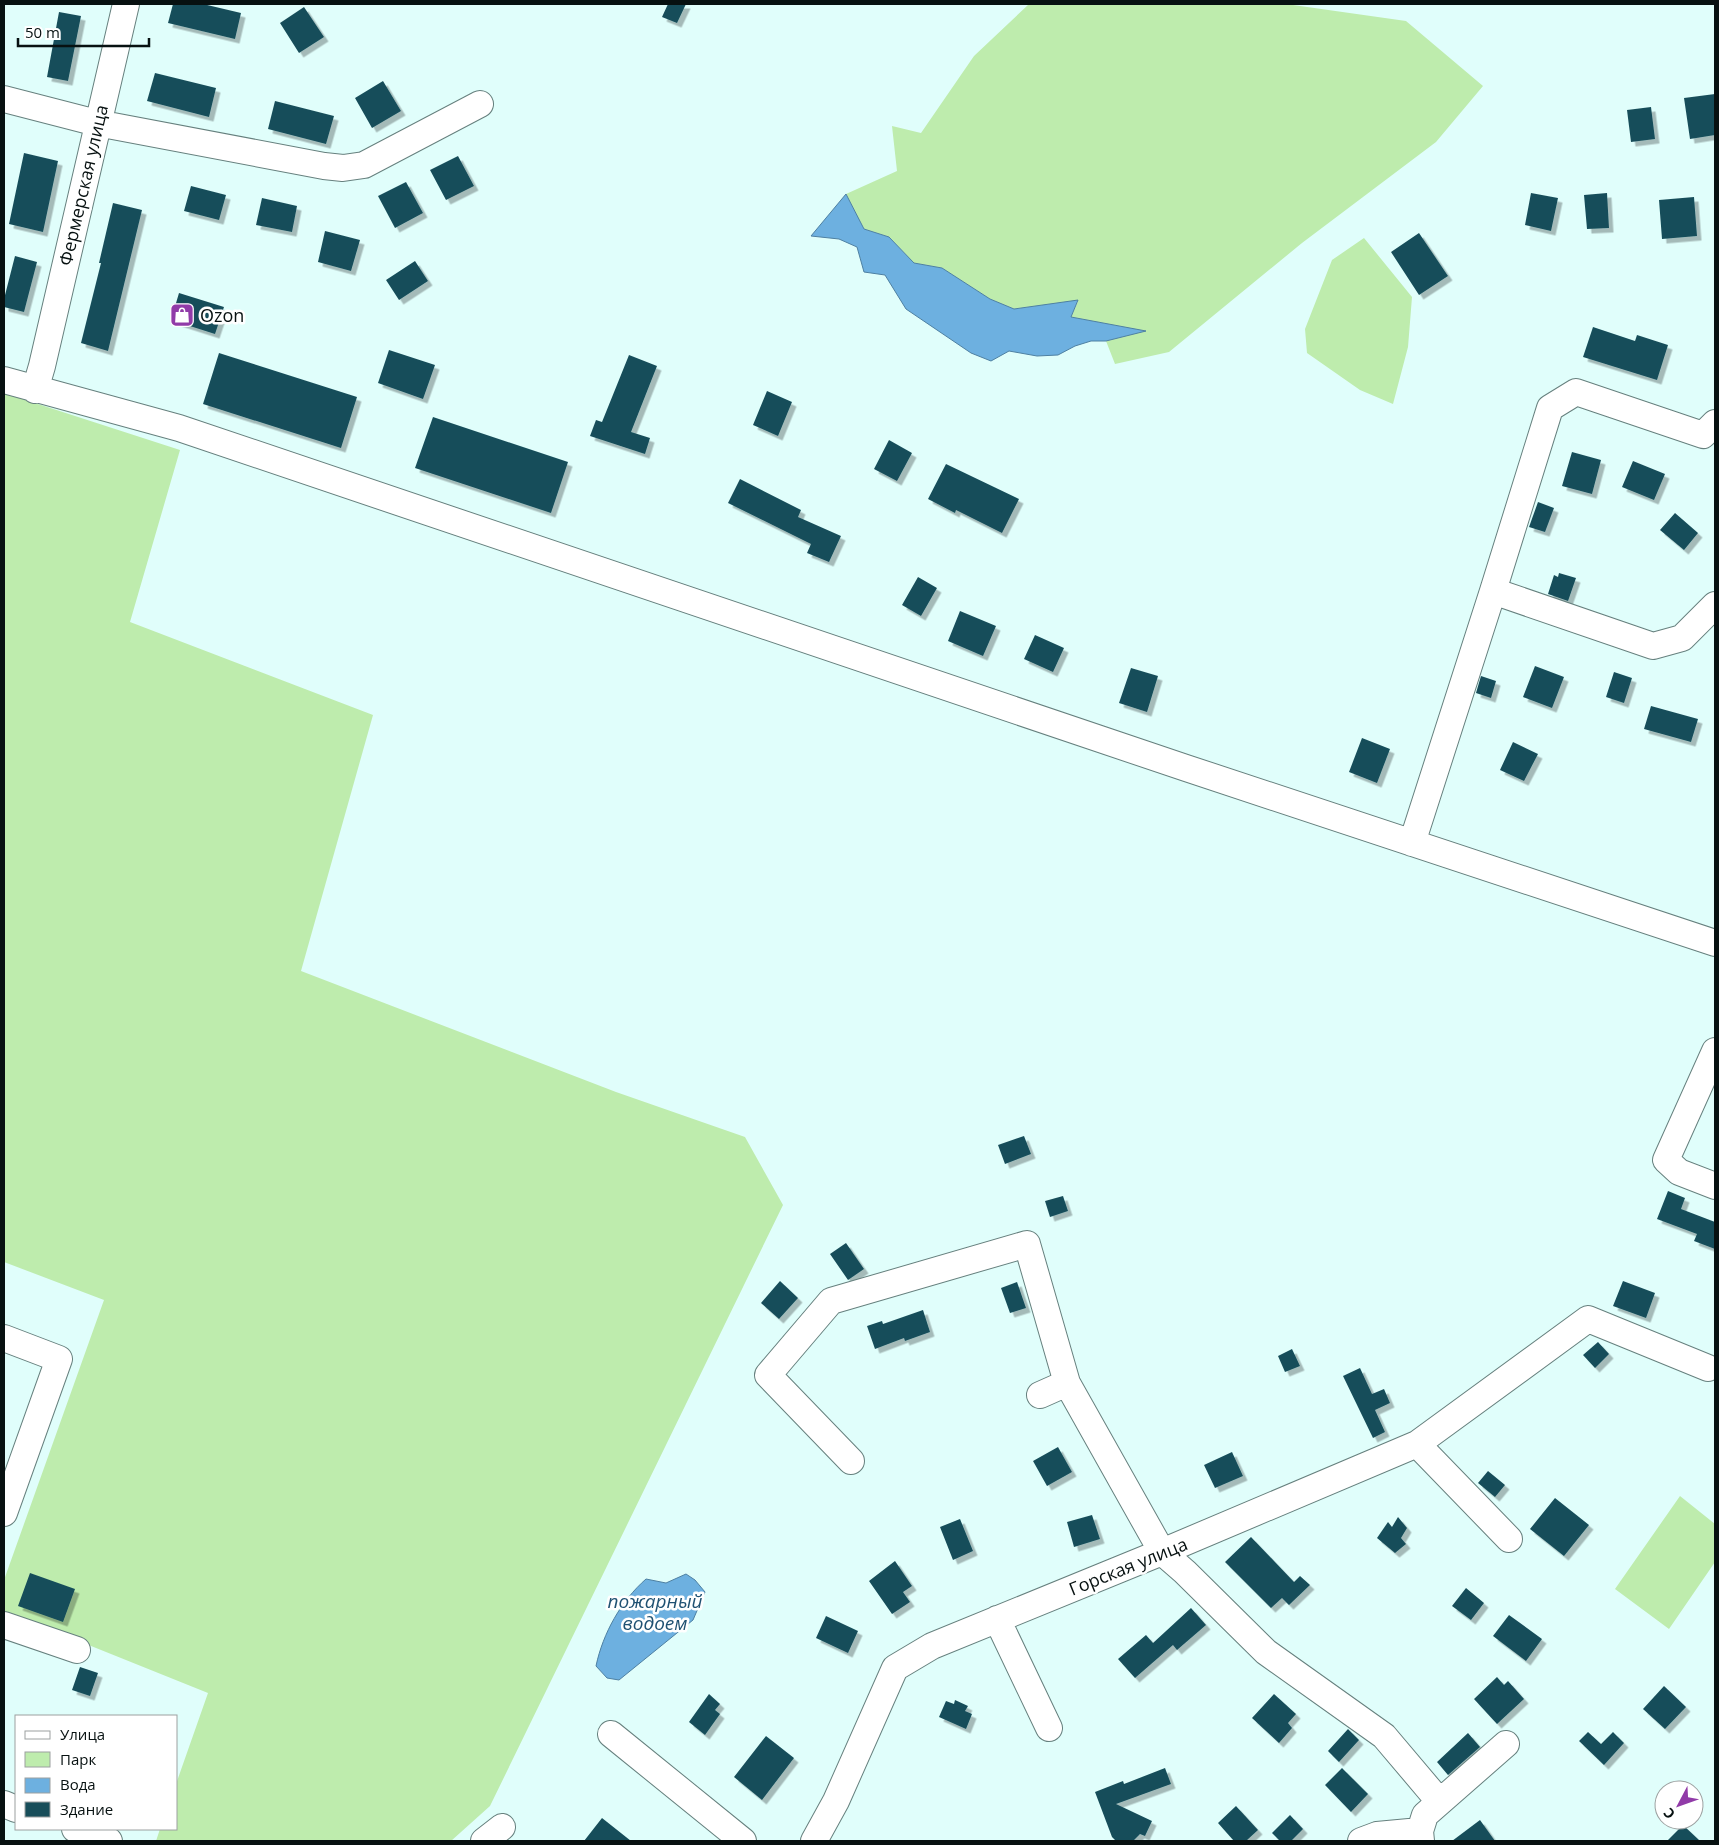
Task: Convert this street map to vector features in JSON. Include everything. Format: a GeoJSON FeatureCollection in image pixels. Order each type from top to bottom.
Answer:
{"type":"FeatureCollection","features":[{"type":"Feature","properties":{"kind":"street","name":"Фермерская улица"},"geometry":{"type":"LineString","coordinates":[[38,378],[126,4]]}},
{"type":"Feature","properties":{"kind":"street"},"geometry":{"type":"LineString","coordinates":[[4,99],[97,123],[343,168],[364,165],[480,104]]}},
{"type":"Feature","properties":{"kind":"street"},"geometry":{"type":"LineString","coordinates":[[4,380],[38,378],[179,428],[1412,843],[1715,943]]}},
{"type":"Feature","properties":{"kind":"street"},"geometry":{"type":"LineString","coordinates":[[1412,843],[1550,408],[1576,392],[1703,435],[1715,423]]}},
{"type":"Feature","properties":{"kind":"street"},"geometry":{"type":"LineString","coordinates":[[1493,591],[1653,646],[1682,638],[1715,605]]}},
{"type":"Feature","properties":{"kind":"street"},"geometry":{"type":"LineString","coordinates":[[1715,1050],[1666,1160],[1679,1172],[1715,1186]]}},
{"type":"Feature","properties":{"kind":"street"},"geometry":{"type":"LineString","coordinates":[[851,1461],[768,1375],[831,1301],[1027,1244],[1068,1383],[1162,1552],[1185,1572],[1266,1652],[1384,1736],[1439,1801]]}},
{"type":"Feature","properties":{"kind":"street","name":"Горская улица"},"geometry":{"type":"LineString","coordinates":[[814,1841],[836,1801],[895,1668],[932,1646],[1418,1444],[1588,1319],[1708,1368]]}},
{"type":"Feature","properties":{"kind":"street"},"geometry":{"type":"LineString","coordinates":[[4,1338],[59,1359],[4,1513]]}},
{"type":"Feature","properties":{"kind":"street"},"geometry":{"type":"LineString","coordinates":[[1040,1395],[1068,1383]]}},
{"type":"Feature","properties":{"kind":"street"},"geometry":{"type":"LineString","coordinates":[[1418,1444],[1509,1539]]}},
{"type":"Feature","properties":{"kind":"street"},"geometry":{"type":"LineString","coordinates":[[997,1619],[1049,1728]]}},
{"type":"Feature","properties":{"kind":"street"},"geometry":{"type":"LineString","coordinates":[[4,1625],[77,1650]]}},
{"type":"Feature","properties":{"kind":"street"},"geometry":{"type":"LineString","coordinates":[[611,1734],[743,1841]]}},
{"type":"Feature","properties":{"kind":"street"},"geometry":{"type":"LineString","coordinates":[[1361,1841],[1377,1835],[1421,1836],[1425,1815],[1506,1744]]}},
{"type":"Feature","properties":{"kind":"street"},"geometry":{"type":"LineString","coordinates":[[78,1830],[109,1841]]}},
{"type":"Feature","properties":{"kind":"green space"},"geometry":{"type":"Polygon","coordinates":[[[1029,4],[1286,4],[1406,21],[1483,86],[1436,142],[1302,243],[1169,352],[1115,364],[1106,341],[1144,331],[1071,317],[1078,301],[1014,309],[990,299],[942,268],[914,263],[889,237],[864,229],[846,194],[897,171],[892,126],[921,133],[974,56],[1029,4]]]}},
{"type":"Feature","properties":{"kind":"green space"},"geometry":{"type":"Polygon","coordinates":[[[1364,238],[1412,297],[1408,347],[1393,404],[1360,390],[1307,353],[1305,329],[1332,260],[1364,238]]]}},
{"type":"Feature","properties":{"kind":"green space"},"geometry":{"type":"Polygon","coordinates":[[[4,393],[180,450],[130,622],[373,715],[301,971],[616,1092],[745,1137],[783,1205],[490,1806],[451,1841],[156,1841],[160,1830],[178,1830],[178,1778],[208,1693],[4,1611],[4,1580],[104,1300],[4,1262],[4,393]]]}},
{"type":"Feature","properties":{"kind":"green space"},"geometry":{"type":"Polygon","coordinates":[[[1680,1496],[1715,1524],[1715,1562],[1669,1629],[1615,1589],[1680,1496]]]}},
{"type":"Feature","properties":{"kind":"water"},"geometry":{"type":"Polygon","coordinates":[[[846,194],[864,229],[889,237],[914,263],[942,268],[990,299],[1014,309],[1078,300],[1071,317],[1146,331],[1106,341],[1091,341],[1075,346],[1058,355],[1037,356],[1009,351],[991,361],[971,353],[906,309],[885,275],[864,272],[857,247],[839,239],[811,236],[846,194]]]}},
{"type":"Feature","properties":{"kind":"water","name":"пожарный водоем"},"geometry":{"type":"Polygon","coordinates":[[[686,1574],[695,1580],[705,1592],[693,1620],[619,1680],[607,1678],[596,1666],[608,1630],[621,1607],[646,1579],[666,1583],[686,1574]]]}},
{"type":"Feature","properties":{"kind":"building"},"geometry":{"type":"Polygon","coordinates":[[[173,4],[203,4],[241,13],[235,39],[168,23],[173,4]]]}},
{"type":"Feature","properties":{"kind":"building"},"geometry":{"type":"Polygon","coordinates":[[[668,4],[686,4],[677,23],[662,17],[668,4]]]}},
{"type":"Feature","properties":{"kind":"building"},"geometry":{"type":"Polygon","coordinates":[[[304,7],[324,37],[299,53],[280,23],[304,7]]]}},
{"type":"Feature","properties":{"kind":"building"},"geometry":{"type":"Polygon","coordinates":[[[59,12],[81,16],[68,81],[47,77],[59,12]]]}},
{"type":"Feature","properties":{"kind":"building"},"geometry":{"type":"Polygon","coordinates":[[[155,73],[216,88],[209,117],[147,101],[155,73]]]}},
{"type":"Feature","properties":{"kind":"building"},"geometry":{"type":"Polygon","coordinates":[[[383,81],[401,111],[372,128],[355,98],[383,81]]]}},
{"type":"Feature","properties":{"kind":"building"},"geometry":{"type":"Polygon","coordinates":[[[1715,94],[1715,135],[1690,139],[1684,98],[1715,94]]]}},
{"type":"Feature","properties":{"kind":"building"},"geometry":{"type":"Polygon","coordinates":[[[275,101],[334,116],[326,144],[268,129],[275,101]]]}},
{"type":"Feature","properties":{"kind":"building"},"geometry":{"type":"Polygon","coordinates":[[[1651,107],[1655,139],[1631,142],[1627,110],[1651,107]]]}},
{"type":"Feature","properties":{"kind":"building"},"geometry":{"type":"Polygon","coordinates":[[[24,153],[58,161],[43,232],[9,224],[24,153]]]}},
{"type":"Feature","properties":{"kind":"building"},"geometry":{"type":"Polygon","coordinates":[[[458,156],[474,186],[446,200],[430,170],[458,156]]]}},
{"type":"Feature","properties":{"kind":"building"},"geometry":{"type":"Polygon","coordinates":[[[406,182],[423,213],[395,228],[378,196],[406,182]]]}},
{"type":"Feature","properties":{"kind":"building"},"geometry":{"type":"Polygon","coordinates":[[[191,186],[226,195],[219,220],[184,211],[191,186]]]}},
{"type":"Feature","properties":{"kind":"building"},"geometry":{"type":"Polygon","coordinates":[[[1531,193],[1558,198],[1551,231],[1525,225],[1531,193]]]}},
{"type":"Feature","properties":{"kind":"building"},"geometry":{"type":"Polygon","coordinates":[[[1607,193],[1609,228],[1587,229],[1584,195],[1607,193]]]}},
{"type":"Feature","properties":{"kind":"building"},"geometry":{"type":"Polygon","coordinates":[[[1694,197],[1697,236],[1662,239],[1659,200],[1694,197]]]}},
{"type":"Feature","properties":{"kind":"building"},"geometry":{"type":"Polygon","coordinates":[[[262,198],[297,206],[292,232],[256,225],[262,198]]]}},
{"type":"Feature","properties":{"kind":"building"},"geometry":{"type":"Polygon","coordinates":[[[113,203],[142,210],[108,351],[81,343],[101,263],[99,263],[113,203]]]}},
{"type":"Feature","properties":{"kind":"building"},"geometry":{"type":"Polygon","coordinates":[[[325,231],[360,240],[351,271],[318,262],[325,231]]]}},
{"type":"Feature","properties":{"kind":"building"},"geometry":{"type":"Polygon","coordinates":[[[1419,233],[1448,276],[1419,295],[1391,252],[1419,233]]]}},
{"type":"Feature","properties":{"kind":"building"},"geometry":{"type":"Polygon","coordinates":[[[15,256],[37,262],[24,312],[4,307],[4,299],[15,256]]]}},
{"type":"Feature","properties":{"kind":"building"},"geometry":{"type":"Polygon","coordinates":[[[415,261],[428,281],[399,300],[386,280],[415,261]]]}},
{"type":"Feature","properties":{"kind":"building"},"geometry":{"type":"Polygon","coordinates":[[[179,293],[224,307],[215,334],[171,320],[179,293]]]}},
{"type":"Feature","properties":{"kind":"building"},"geometry":{"type":"Polygon","coordinates":[[[1593,327],[1635,341],[1637,335],[1668,345],[1657,380],[1583,357],[1593,327]]]}},
{"type":"Feature","properties":{"kind":"building"},"geometry":{"type":"Polygon","coordinates":[[[389,350],[435,365],[423,399],[378,383],[389,350]]]}},
{"type":"Feature","properties":{"kind":"building"},"geometry":{"type":"Polygon","coordinates":[[[219,353],[357,397],[341,448],[203,404],[219,353]]]}},
{"type":"Feature","properties":{"kind":"building"},"geometry":{"type":"Polygon","coordinates":[[[629,355],[657,366],[631,432],[650,438],[645,454],[590,436],[596,420],[602,422],[629,355]]]}},
{"type":"Feature","properties":{"kind":"building"},"geometry":{"type":"Polygon","coordinates":[[[767,391],[792,402],[778,436],[753,425],[767,391]]]}},
{"type":"Feature","properties":{"kind":"building"},"geometry":{"type":"Polygon","coordinates":[[[433,417],[568,462],[551,513],[415,468],[433,417]]]}},
{"type":"Feature","properties":{"kind":"building"},"geometry":{"type":"Polygon","coordinates":[[[889,440],[912,453],[897,481],[874,469],[889,440]]]}},
{"type":"Feature","properties":{"kind":"building"},"geometry":{"type":"Polygon","coordinates":[[[1572,452],[1601,460],[1592,494],[1562,486],[1572,452]]]}},
{"type":"Feature","properties":{"kind":"building"},"geometry":{"type":"Polygon","coordinates":[[[1633,461],[1665,474],[1654,500],[1622,487],[1633,461]]]}},
{"type":"Feature","properties":{"kind":"building"},"geometry":{"type":"Polygon","coordinates":[[[946,464],[1019,499],[1002,533],[956,510],[955,513],[928,499],[946,464]]]}},
{"type":"Feature","properties":{"kind":"building"},"geometry":{"type":"Polygon","coordinates":[[[740,479],[801,510],[798,517],[841,536],[829,562],[807,553],[811,544],[728,503],[740,479]]]}},
{"type":"Feature","properties":{"kind":"building"},"geometry":{"type":"Polygon","coordinates":[[[1538,502],[1554,508],[1545,532],[1529,527],[1538,502]]]}},
{"type":"Feature","properties":{"kind":"building"},"geometry":{"type":"Polygon","coordinates":[[[1675,513],[1698,533],[1684,550],[1660,530],[1675,513]]]}},
{"type":"Feature","properties":{"kind":"building"},"geometry":{"type":"Polygon","coordinates":[[[1559,573],[1576,578],[1568,601],[1548,594],[1554,575],[1558,577],[1559,573]]]}},
{"type":"Feature","properties":{"kind":"building"},"geometry":{"type":"Polygon","coordinates":[[[918,577],[937,588],[921,616],[902,605],[918,577]]]}},
{"type":"Feature","properties":{"kind":"building"},"geometry":{"type":"Polygon","coordinates":[[[960,611],[996,626],[983,656],[948,641],[960,611]]]}},
{"type":"Feature","properties":{"kind":"building"},"geometry":{"type":"Polygon","coordinates":[[[1035,635],[1064,648],[1053,672],[1024,659],[1035,635]]]}},
{"type":"Feature","properties":{"kind":"building"},"geometry":{"type":"Polygon","coordinates":[[[1535,666],[1564,677],[1552,708],[1523,697],[1535,666]]]}},
{"type":"Feature","properties":{"kind":"building"},"geometry":{"type":"Polygon","coordinates":[[[1131,668],[1158,676],[1147,712],[1119,703],[1131,668]]]}},
{"type":"Feature","properties":{"kind":"building"},"geometry":{"type":"Polygon","coordinates":[[[1614,672],[1632,678],[1624,703],[1606,697],[1614,672]]]}},
{"type":"Feature","properties":{"kind":"building"},"geometry":{"type":"Polygon","coordinates":[[[1481,676],[1496,681],[1491,698],[1476,693],[1481,676]]]}},
{"type":"Feature","properties":{"kind":"building"},"geometry":{"type":"Polygon","coordinates":[[[1651,706],[1698,719],[1691,742],[1644,729],[1651,706]]]}},
{"type":"Feature","properties":{"kind":"building"},"geometry":{"type":"Polygon","coordinates":[[[1362,738],[1390,749],[1377,783],[1349,772],[1362,738]]]}},
{"type":"Feature","properties":{"kind":"building"},"geometry":{"type":"Polygon","coordinates":[[[1513,742],[1538,754],[1524,781],[1500,770],[1513,742]]]}},
{"type":"Feature","properties":{"kind":"building"},"geometry":{"type":"Polygon","coordinates":[[[1024,1136],[1031,1154],[1005,1164],[998,1145],[1024,1136]]]}},
{"type":"Feature","properties":{"kind":"building"},"geometry":{"type":"Polygon","coordinates":[[[1668,1191],[1685,1198],[1681,1209],[1715,1222],[1715,1249],[1694,1241],[1697,1234],[1657,1219],[1668,1191]]]}},
{"type":"Feature","properties":{"kind":"building"},"geometry":{"type":"Polygon","coordinates":[[[1063,1196],[1068,1211],[1050,1217],[1045,1201],[1063,1196]]]}},
{"type":"Feature","properties":{"kind":"building"},"geometry":{"type":"Polygon","coordinates":[[[846,1243],[864,1269],[848,1280],[830,1254],[846,1243]]]}},
{"type":"Feature","properties":{"kind":"building"},"geometry":{"type":"Polygon","coordinates":[[[780,1281],[798,1298],[779,1319],[761,1303],[780,1281]]]}},
{"type":"Feature","properties":{"kind":"building"},"geometry":{"type":"Polygon","coordinates":[[[1623,1281],[1655,1293],[1646,1318],[1613,1306],[1623,1281]]]}},
{"type":"Feature","properties":{"kind":"building"},"geometry":{"type":"Polygon","coordinates":[[[1017,1282],[1026,1308],[1010,1313],[1001,1288],[1017,1282]]]}},
{"type":"Feature","properties":{"kind":"building"},"geometry":{"type":"Polygon","coordinates":[[[923,1310],[930,1332],[905,1341],[904,1338],[875,1349],[867,1326],[882,1321],[883,1324],[923,1310]]]}},
{"type":"Feature","properties":{"kind":"building"},"geometry":{"type":"Polygon","coordinates":[[[1598,1342],[1609,1354],[1595,1368],[1583,1355],[1598,1342]]]}},
{"type":"Feature","properties":{"kind":"building"},"geometry":{"type":"Polygon","coordinates":[[[1292,1349],[1300,1366],[1285,1372],[1278,1356],[1292,1349]]]}},
{"type":"Feature","properties":{"kind":"building"},"geometry":{"type":"Polygon","coordinates":[[[1360,1368],[1372,1394],[1384,1389],[1390,1403],[1375,1410],[1385,1432],[1373,1438],[1343,1376],[1360,1368]]]}},
{"type":"Feature","properties":{"kind":"building"},"geometry":{"type":"Polygon","coordinates":[[[1058,1447],[1072,1472],[1047,1486],[1033,1461],[1058,1447]]]}},
{"type":"Feature","properties":{"kind":"building"},"geometry":{"type":"Polygon","coordinates":[[[1232,1452],[1243,1476],[1215,1488],[1204,1465],[1232,1452]]]}},
{"type":"Feature","properties":{"kind":"building"},"geometry":{"type":"Polygon","coordinates":[[[1488,1471],[1505,1485],[1495,1497],[1478,1483],[1488,1471]]]}},
{"type":"Feature","properties":{"kind":"building"},"geometry":{"type":"Polygon","coordinates":[[[1555,1498],[1589,1525],[1564,1556],[1530,1529],[1555,1498]]]}},
{"type":"Feature","properties":{"kind":"building"},"geometry":{"type":"Polygon","coordinates":[[[1092,1515],[1100,1539],[1074,1547],[1067,1522],[1092,1515]]]}},
{"type":"Feature","properties":{"kind":"building"},"geometry":{"type":"Polygon","coordinates":[[[1398,1517],[1407,1528],[1401,1538],[1406,1544],[1395,1553],[1377,1538],[1388,1522],[1392,1527],[1398,1517]]]}},
{"type":"Feature","properties":{"kind":"building"},"geometry":{"type":"Polygon","coordinates":[[[960,1519],[973,1551],[953,1560],[940,1527],[960,1519]]]}},
{"type":"Feature","properties":{"kind":"building"},"geometry":{"type":"Polygon","coordinates":[[[1251,1537],[1294,1582],[1300,1576],[1310,1585],[1289,1605],[1282,1598],[1271,1608],[1225,1562],[1251,1537]]]}},
{"type":"Feature","properties":{"kind":"building"},"geometry":{"type":"Polygon","coordinates":[[[895,1561],[912,1586],[903,1592],[910,1602],[892,1614],[869,1581],[895,1561]]]}},
{"type":"Feature","properties":{"kind":"building"},"geometry":{"type":"Polygon","coordinates":[[[30,1573],[75,1589],[63,1622],[18,1606],[30,1573]]]}},
{"type":"Feature","properties":{"kind":"building"},"geometry":{"type":"Polygon","coordinates":[[[1466,1588],[1484,1603],[1471,1620],[1452,1606],[1466,1588]]]}},
{"type":"Feature","properties":{"kind":"building"},"geometry":{"type":"Polygon","coordinates":[[[1191,1608],[1206,1625],[1177,1650],[1173,1645],[1135,1678],[1118,1659],[1146,1635],[1153,1643],[1191,1608]]]}},
{"type":"Feature","properties":{"kind":"building"},"geometry":{"type":"Polygon","coordinates":[[[1509,1615],[1542,1639],[1526,1661],[1493,1636],[1509,1615]]]}},
{"type":"Feature","properties":{"kind":"building"},"geometry":{"type":"Polygon","coordinates":[[[826,1616],[858,1631],[848,1653],[816,1638],[826,1616]]]}},
{"type":"Feature","properties":{"kind":"building"},"geometry":{"type":"Polygon","coordinates":[[[80,1667],[98,1673],[90,1696],[72,1690],[80,1667]]]}},
{"type":"Feature","properties":{"kind":"building"},"geometry":{"type":"Polygon","coordinates":[[[1497,1677],[1504,1685],[1508,1681],[1524,1699],[1497,1724],[1474,1699],[1497,1677]]]}},
{"type":"Feature","properties":{"kind":"building"},"geometry":{"type":"Polygon","coordinates":[[[1664,1686],[1686,1707],[1665,1729],[1643,1709],[1664,1686]]]}},
{"type":"Feature","properties":{"kind":"building"},"geometry":{"type":"Polygon","coordinates":[[[709,1694],[720,1704],[715,1710],[720,1714],[705,1735],[689,1722],[709,1694]]]}},
{"type":"Feature","properties":{"kind":"building"},"geometry":{"type":"Polygon","coordinates":[[[1274,1694],[1296,1714],[1288,1723],[1292,1728],[1279,1743],[1252,1718],[1274,1694]]]}},
{"type":"Feature","properties":{"kind":"building"},"geometry":{"type":"Polygon","coordinates":[[[955,1700],[968,1706],[965,1711],[972,1714],[966,1729],[939,1717],[946,1701],[954,1704],[955,1700]]]}},
{"type":"Feature","properties":{"kind":"building"},"geometry":{"type":"Polygon","coordinates":[[[1348,1729],[1359,1740],[1339,1762],[1328,1751],[1348,1729]]]}},
{"type":"Feature","properties":{"kind":"building"},"geometry":{"type":"Polygon","coordinates":[[[1588,1732],[1601,1744],[1613,1732],[1624,1743],[1604,1765],[1579,1741],[1588,1732]]]}},
{"type":"Feature","properties":{"kind":"building"},"geometry":{"type":"Polygon","coordinates":[[[1468,1733],[1480,1747],[1448,1775],[1437,1762],[1468,1733]]]}},
{"type":"Feature","properties":{"kind":"building"},"geometry":{"type":"Polygon","coordinates":[[[766,1736],[794,1758],[762,1800],[734,1777],[766,1736]]]}},
{"type":"Feature","properties":{"kind":"building"},"geometry":{"type":"Polygon","coordinates":[[[1165,1768],[1171,1784],[1116,1804],[1152,1821],[1145,1836],[1140,1834],[1133,1841],[1116,1841],[1112,1837],[1095,1792],[1123,1781],[1124,1784],[1165,1768]]]}},
{"type":"Feature","properties":{"kind":"building"},"geometry":{"type":"Polygon","coordinates":[[[1342,1768],[1368,1794],[1351,1812],[1325,1785],[1342,1768]]]}},
{"type":"Feature","properties":{"kind":"building"},"geometry":{"type":"Polygon","coordinates":[[[1236,1806],[1258,1830],[1246,1841],[1234,1841],[1218,1823],[1236,1806]]]}},
{"type":"Feature","properties":{"kind":"building"},"geometry":{"type":"Polygon","coordinates":[[[1290,1815],[1303,1829],[1291,1841],[1280,1841],[1272,1833],[1290,1815]]]}},
{"type":"Feature","properties":{"kind":"building"},"geometry":{"type":"Polygon","coordinates":[[[602,1818],[631,1841],[584,1841],[602,1818]]]}},
{"type":"Feature","properties":{"kind":"building"},"geometry":{"type":"Polygon","coordinates":[[[1480,1820],[1495,1841],[1452,1841],[1480,1820]]]}},
{"type":"Feature","properties":{"kind":"building"},"geometry":{"type":"Polygon","coordinates":[[[1678,1830],[1688,1830],[1700,1841],[1667,1841],[1678,1830]]]}},
{"type":"Feature","properties":{"kind":"place","name":"Ozon"},"geometry":{"type":"Point","coordinates":[182,315]}}]}
